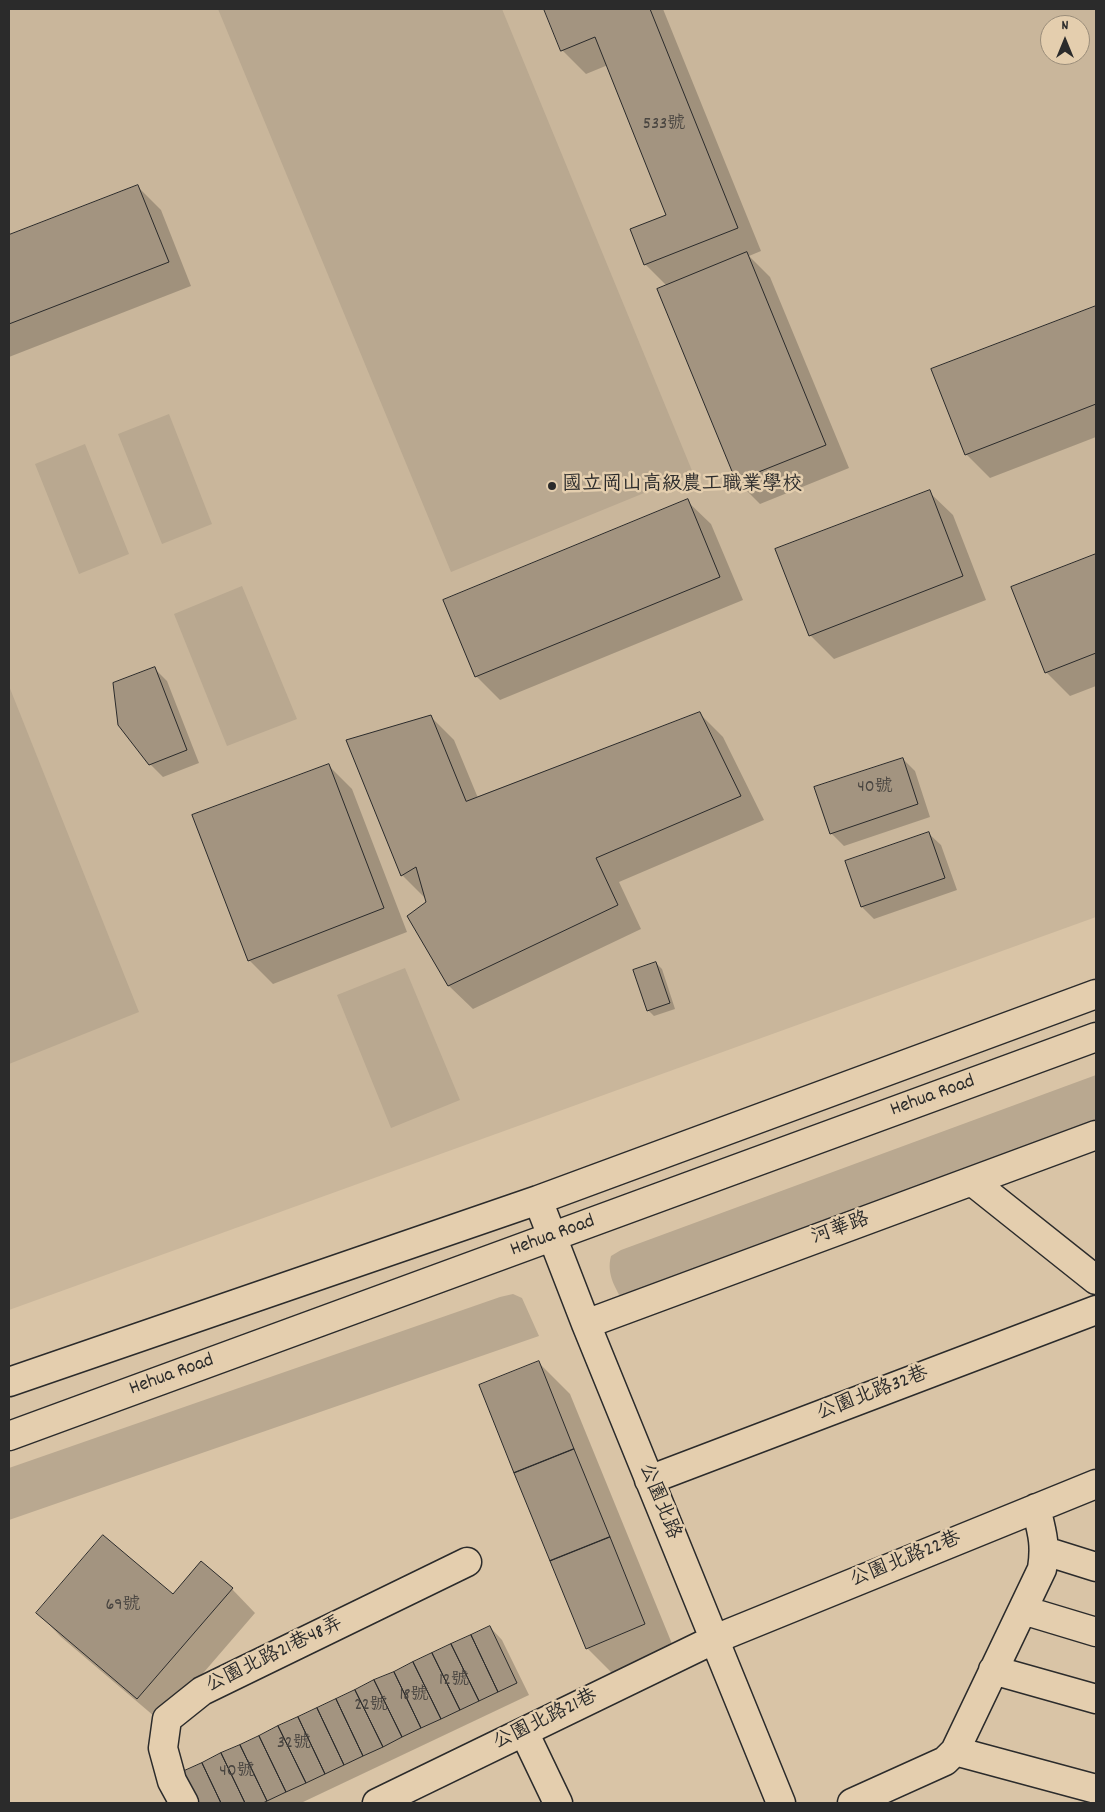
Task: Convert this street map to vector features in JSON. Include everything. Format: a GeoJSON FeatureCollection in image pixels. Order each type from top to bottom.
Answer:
{"type":"FeatureCollection","features":[{"type":"Feature","properties":{"kind":"street","name":"Hehua Road"},"geometry":{"type":"LineString","coordinates":[[9,1382],[538,1200],[1096,994]]}},
{"type":"Feature","properties":{"kind":"street","name":"Hehua Road"},"geometry":{"type":"LineString","coordinates":[[9,1436],[1096,1037]]}},
{"type":"Feature","properties":{"kind":"street","name":"河華路"},"geometry":{"type":"LineString","coordinates":[[586,1324],[1096,1135]]}},
{"type":"Feature","properties":{"kind":"street"},"geometry":{"type":"LineString","coordinates":[[973,1182],[1096,1280]]}},
{"type":"Feature","properties":{"kind":"street","name":"公園北路"},"geometry":{"type":"LineString","coordinates":[[538,1200],[586,1324],[781,1803]]}},
{"type":"Feature","properties":{"kind":"street","name":"公園北路32巷"},"geometry":{"type":"LineString","coordinates":[[649,1480],[1096,1310]]}},
{"type":"Feature","properties":{"kind":"street","name":"公園北路22巷"},"geometry":{"type":"LineString","coordinates":[[715,1639],[1096,1484]]}},
{"type":"Feature","properties":{"kind":"street"},"geometry":{"type":"LineString","coordinates":[[852,1803],[945,1761],[954,1751],[1042,1569],[1045,1551],[1044,1537],[1036,1508]]}},
{"type":"Feature","properties":{"kind":"street"},"geometry":{"type":"LineString","coordinates":[[1045,1551],[1096,1567]]}},
{"type":"Feature","properties":{"kind":"street","name":"公園北路21巷48弄"},"geometry":{"type":"LineString","coordinates":[[184,1803],[172,1781],[163,1748],[167,1720],[202,1690],[467,1562]]}},
{"type":"Feature","properties":{"kind":"street"},"geometry":{"type":"LineString","coordinates":[[1023,1610],[1096,1632]]}},
{"type":"Feature","properties":{"kind":"street","name":"公園北路21巷"},"geometry":{"type":"LineString","coordinates":[[377,1803],[715,1639]]}},
{"type":"Feature","properties":{"kind":"street"},"geometry":{"type":"LineString","coordinates":[[993,1670],[1096,1699]]}},
{"type":"Feature","properties":{"kind":"street"},"geometry":{"type":"LineString","coordinates":[[524,1732],[558,1803]]}},
{"type":"Feature","properties":{"kind":"street"},"geometry":{"type":"LineString","coordinates":[[954,1751],[1096,1789]]}},
{"type":"Feature","properties":{"kind":"shaded area","name":"國立岡山高級農工職業學校"},"geometry":{"type":"Polygon","coordinates":[[[9,9],[1096,9],[1096,917],[9,1310],[9,9]]]}},
{"type":"Feature","properties":{"kind":"shaded area"},"geometry":{"type":"Polygon","coordinates":[[[218,9],[502,9],[693,473],[451,572],[218,9]]]}},
{"type":"Feature","properties":{"kind":"shaded area"},"geometry":{"type":"Polygon","coordinates":[[[169,414],[212,524],[162,544],[118,434],[169,414]]]}},
{"type":"Feature","properties":{"kind":"shaded area"},"geometry":{"type":"Polygon","coordinates":[[[85,444],[129,554],[79,574],[35,464],[85,444]]]}},
{"type":"Feature","properties":{"kind":"shaded area"},"geometry":{"type":"Polygon","coordinates":[[[242,586],[297,719],[227,746],[174,614],[242,586]]]}},
{"type":"Feature","properties":{"kind":"shaded area"},"geometry":{"type":"Polygon","coordinates":[[[9,686],[139,1012],[9,1064],[9,686]]]}},
{"type":"Feature","properties":{"kind":"shaded area"},"geometry":{"type":"Polygon","coordinates":[[[405,968],[460,1100],[391,1128],[337,995],[405,968]]]}},
{"type":"Feature","properties":{"kind":"shaded area"},"geometry":{"type":"Polygon","coordinates":[[[1096,1075],[1096,1127],[624,1304],[615,1287],[610,1269],[611,1256],[621,1250],[1096,1075]]]}},
{"type":"Feature","properties":{"kind":"shaded area"},"geometry":{"type":"Polygon","coordinates":[[[513,1294],[522,1298],[539,1336],[9,1520],[9,1468],[513,1294]]]}},
{"type":"Feature","properties":{"kind":"building"},"geometry":{"type":"Polygon","coordinates":[[[544,9],[650,9],[738,228],[644,265],[630,229],[666,215],[595,37],[561,51],[544,9]]]}},
{"type":"Feature","properties":{"kind":"building"},"geometry":{"type":"Polygon","coordinates":[[[138,185],[169,262],[9,324],[9,235],[138,185]]]}},
{"type":"Feature","properties":{"kind":"building"},"geometry":{"type":"Polygon","coordinates":[[[747,252],[826,445],[736,481],[657,289],[747,252]]]}},
{"type":"Feature","properties":{"kind":"building"},"geometry":{"type":"Polygon","coordinates":[[[1096,306],[1096,404],[965,455],[931,369],[1096,306]]]}},
{"type":"Feature","properties":{"kind":"building"},"geometry":{"type":"Polygon","coordinates":[[[930,490],[963,576],[809,636],[775,549],[930,490]]]}},
{"type":"Feature","properties":{"kind":"building"},"geometry":{"type":"Polygon","coordinates":[[[688,499],[720,577],[475,677],[443,600],[688,499]]]}},
{"type":"Feature","properties":{"kind":"building"},"geometry":{"type":"Polygon","coordinates":[[[1096,554],[1096,653],[1045,673],[1011,587],[1096,554]]]}},
{"type":"Feature","properties":{"kind":"building"},"geometry":{"type":"Polygon","coordinates":[[[155,667],[187,750],[149,765],[118,725],[113,683],[155,667]]]}},
{"type":"Feature","properties":{"kind":"building"},"geometry":{"type":"Polygon","coordinates":[[[700,712],[741,796],[596,858],[618,905],[448,986],[407,916],[426,902],[416,867],[401,876],[346,740],[431,715],[466,801],[700,712]]]}},
{"type":"Feature","properties":{"kind":"building"},"geometry":{"type":"Polygon","coordinates":[[[903,758],[918,804],[830,834],[814,787],[903,758]]]}},
{"type":"Feature","properties":{"kind":"building"},"geometry":{"type":"Polygon","coordinates":[[[329,764],[384,908],[248,961],[192,815],[329,764]]]}},
{"type":"Feature","properties":{"kind":"building"},"geometry":{"type":"Polygon","coordinates":[[[929,832],[945,878],[861,907],[845,861],[929,832]]]}},
{"type":"Feature","properties":{"kind":"building"},"geometry":{"type":"Polygon","coordinates":[[[656,962],[670,1003],[647,1011],[633,970],[656,962]]]}},
{"type":"Feature","properties":{"kind":"building"},"geometry":{"type":"Polygon","coordinates":[[[539,1361],[574,1449],[514,1473],[479,1385],[539,1361]]]}},
{"type":"Feature","properties":{"kind":"building"},"geometry":{"type":"Polygon","coordinates":[[[574,1449],[610,1537],[550,1561],[514,1473],[574,1449]]]}},
{"type":"Feature","properties":{"kind":"building"},"geometry":{"type":"Polygon","coordinates":[[[103,1535],[173,1594],[201,1561],[233,1588],[137,1699],[36,1613],[103,1535]]]}},
{"type":"Feature","properties":{"kind":"building"},"geometry":{"type":"Polygon","coordinates":[[[610,1537],[645,1624],[586,1649],[550,1561],[610,1537]]]}},
{"type":"Feature","properties":{"kind":"building"},"geometry":{"type":"Polygon","coordinates":[[[490,1626],[517,1683],[498,1692],[471,1635],[490,1626]]]}},
{"type":"Feature","properties":{"kind":"building"},"geometry":{"type":"Polygon","coordinates":[[[471,1635],[498,1692],[479,1701],[451,1644],[471,1635]]]}},
{"type":"Feature","properties":{"kind":"building"},"geometry":{"type":"Polygon","coordinates":[[[451,1644],[479,1701],[460,1710],[432,1653],[451,1644]]]}},
{"type":"Feature","properties":{"kind":"building"},"geometry":{"type":"Polygon","coordinates":[[[432,1653],[460,1710],[441,1719],[413,1662],[432,1653]]]}},
{"type":"Feature","properties":{"kind":"building"},"geometry":{"type":"Polygon","coordinates":[[[413,1662],[441,1719],[421,1728],[394,1672],[413,1662]]]}},
{"type":"Feature","properties":{"kind":"building"},"geometry":{"type":"Polygon","coordinates":[[[394,1672],[421,1728],[402,1737],[374,1680],[394,1672]]]}},
{"type":"Feature","properties":{"kind":"building"},"geometry":{"type":"Polygon","coordinates":[[[374,1680],[402,1737],[383,1747],[355,1690],[374,1680]]]}},
{"type":"Feature","properties":{"kind":"building"},"geometry":{"type":"Polygon","coordinates":[[[355,1690],[383,1747],[363,1756],[336,1699],[355,1690]]]}},
{"type":"Feature","properties":{"kind":"building"},"geometry":{"type":"Polygon","coordinates":[[[336,1699],[363,1756],[344,1765],[317,1708],[336,1699]]]}},
{"type":"Feature","properties":{"kind":"building"},"geometry":{"type":"Polygon","coordinates":[[[317,1708],[344,1765],[325,1774],[298,1717],[317,1708]]]}},
{"type":"Feature","properties":{"kind":"building"},"geometry":{"type":"Polygon","coordinates":[[[298,1717],[325,1774],[306,1783],[278,1726],[298,1717]]]}},
{"type":"Feature","properties":{"kind":"building"},"geometry":{"type":"Polygon","coordinates":[[[278,1726],[306,1783],[286,1792],[259,1736],[278,1726]]]}},
{"type":"Feature","properties":{"kind":"building"},"geometry":{"type":"Polygon","coordinates":[[[259,1736],[286,1792],[267,1801],[240,1745],[259,1736]]]}},
{"type":"Feature","properties":{"kind":"building"},"geometry":{"type":"Polygon","coordinates":[[[240,1745],[267,1801],[263,1803],[245,1803],[221,1753],[240,1745]]]}},
{"type":"Feature","properties":{"kind":"building"},"geometry":{"type":"Polygon","coordinates":[[[221,1753],[245,1803],[221,1803],[202,1763],[221,1753]]]}},
{"type":"Feature","properties":{"kind":"building"},"geometry":{"type":"Polygon","coordinates":[[[202,1763],[221,1803],[197,1803],[182,1772],[202,1763]]]}},
{"type":"Feature","properties":{"kind":"place","name":"國立岡山高級農工職業學校"},"geometry":{"type":"Point","coordinates":[552,486]}}]}
